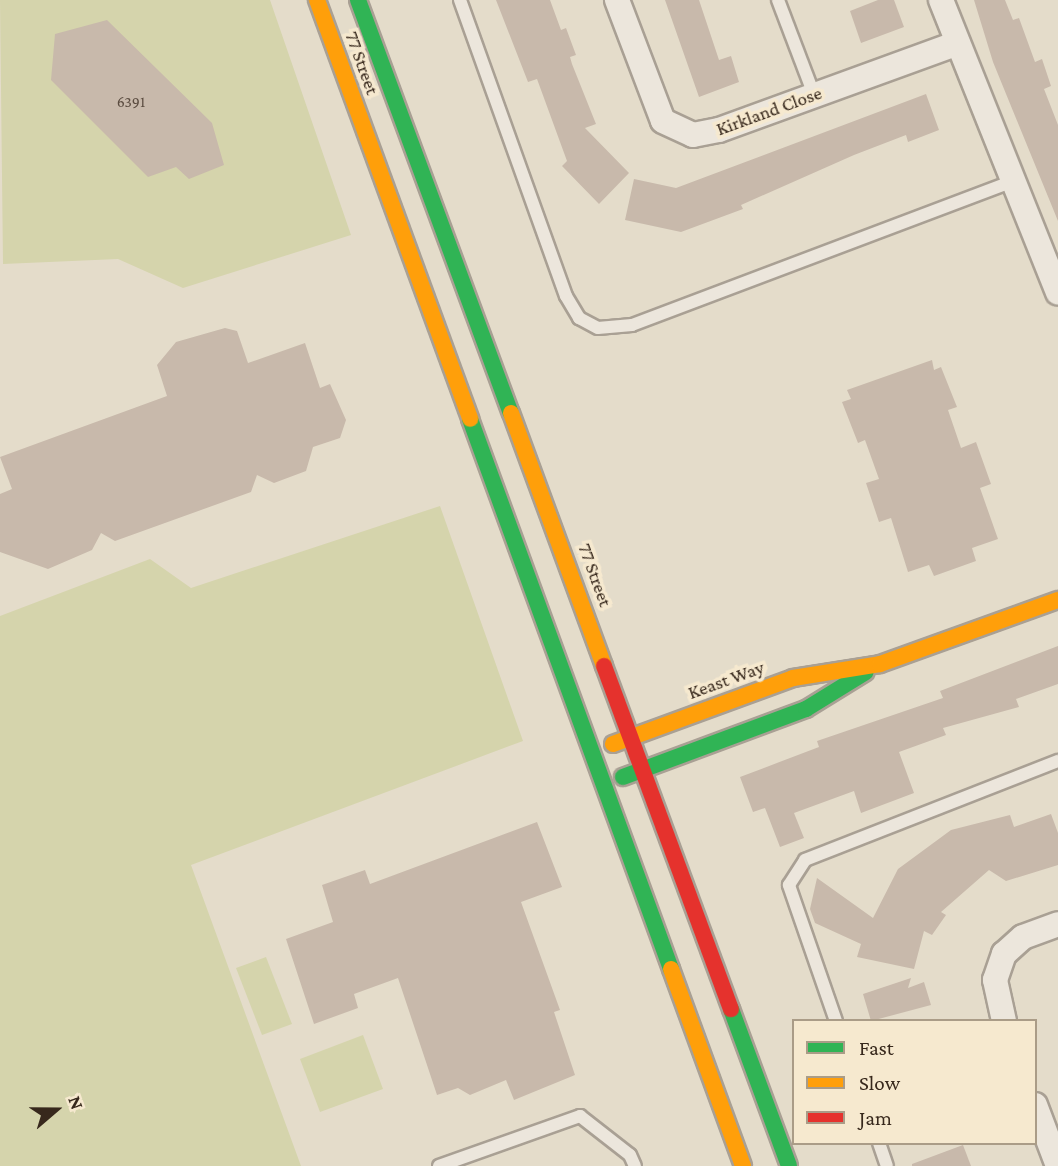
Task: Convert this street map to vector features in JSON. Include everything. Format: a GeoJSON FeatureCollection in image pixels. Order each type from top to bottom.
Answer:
{"type":"FeatureCollection","features":[{"type":"Feature","properties":{"kind":"main road","name":"77 Street"},"geometry":{"type":"LineString","coordinates":[[317,0],[743,1166]]}},
{"type":"Feature","properties":{"kind":"main road","name":"77 Street"},"geometry":{"type":"LineString","coordinates":[[358,0],[633,736],[789,1166]]}},
{"type":"Feature","properties":{"kind":"main road","name":"Keast Way"},"geometry":{"type":"LineString","coordinates":[[591,752],[793,678],[880,664],[1058,600]]}},
{"type":"Feature","properties":{"kind":"main road","name":"Keast Way"},"geometry":{"type":"LineString","coordinates":[[603,785],[806,709],[880,664]]}},
{"type":"Feature","properties":{"kind":"street","name":"Kirkland Close"},"geometry":{"type":"LineString","coordinates":[[617,0],[656,107],[671,128],[706,134],[958,43]]}},
{"type":"Feature","properties":{"kind":"street"},"geometry":{"type":"LineString","coordinates":[[941,0],[1058,293]]}},
{"type":"Feature","properties":{"kind":"street"},"geometry":{"type":"LineString","coordinates":[[1004,1019],[995,980],[1004,954],[1023,937],[1058,924]]}},
{"type":"Feature","properties":{"kind":"street"},"geometry":{"type":"LineString","coordinates":[[1037,1110],[1058,1166]]}},
{"type":"Feature","properties":{"kind":"lane"},"geometry":{"type":"LineString","coordinates":[[460,0],[566,296],[579,318],[598,328],[632,326],[1014,181]]}},
{"type":"Feature","properties":{"kind":"lane"},"geometry":{"type":"LineString","coordinates":[[778,0],[814,95]]}},
{"type":"Feature","properties":{"kind":"lane"},"geometry":{"type":"LineString","coordinates":[[835,1019],[789,886],[805,860],[1058,761]]}},
{"type":"Feature","properties":{"kind":"lane"},"geometry":{"type":"LineString","coordinates":[[439,1166],[580,1116],[630,1155],[635,1166]]}},
{"type":"Feature","properties":{"kind":"lane"},"geometry":{"type":"LineString","coordinates":[[880,1145],[887,1166]]}},
{"type":"Feature","properties":{"kind":"green space"},"geometry":{"type":"Polygon","coordinates":[[[0,0],[270,0],[351,235],[183,288],[118,259],[3,264],[0,0]]]}},
{"type":"Feature","properties":{"kind":"green space"},"geometry":{"type":"Polygon","coordinates":[[[440,506],[523,741],[191,865],[301,1166],[0,1166],[0,616],[150,559],[191,588],[440,506]]]}},
{"type":"Feature","properties":{"kind":"green space"},"geometry":{"type":"Polygon","coordinates":[[[266,957],[292,1024],[262,1035],[236,968],[266,957]]]}},
{"type":"Feature","properties":{"kind":"green space"},"geometry":{"type":"Polygon","coordinates":[[[363,1035],[383,1089],[320,1112],[300,1059],[363,1035]]]}},
{"type":"Feature","properties":{"kind":"building"},"geometry":{"type":"Polygon","coordinates":[[[496,0],[550,0],[561,30],[566,28],[576,55],[570,57],[572,64],[596,124],[585,128],[629,173],[599,204],[562,166],[567,161],[537,79],[528,82],[496,0]]]}},
{"type":"Feature","properties":{"kind":"building"},"geometry":{"type":"Polygon","coordinates":[[[665,0],[699,0],[719,60],[731,56],[739,82],[699,97],[665,0]]]}},
{"type":"Feature","properties":{"kind":"building"},"geometry":{"type":"Polygon","coordinates":[[[878,0],[894,0],[904,27],[861,43],[850,11],[878,0]]]}},
{"type":"Feature","properties":{"kind":"building"},"geometry":{"type":"Polygon","coordinates":[[[974,0],[1005,0],[1013,20],[1019,18],[1035,62],[1042,59],[1051,86],[1044,89],[1058,125],[1058,221],[993,62],[974,0]]]}},
{"type":"Feature","properties":{"kind":"building"},"geometry":{"type":"Polygon","coordinates":[[[107,20],[212,123],[224,165],[189,179],[176,167],[148,177],[51,80],[55,34],[107,20]]]}},
{"type":"Feature","properties":{"kind":"building"},"geometry":{"type":"Polygon","coordinates":[[[926,94],[939,130],[908,142],[906,135],[854,155],[741,205],[743,209],[681,232],[625,220],[634,179],[676,188],[926,94]]]}},
{"type":"Feature","properties":{"kind":"building"},"geometry":{"type":"Polygon","coordinates":[[[225,328],[237,331],[248,363],[305,343],[320,388],[330,384],[346,420],[340,438],[313,447],[306,471],[274,483],[257,475],[251,492],[115,541],[101,533],[92,550],[48,569],[0,552],[0,494],[12,489],[0,457],[167,396],[157,365],[176,342],[225,328]]]}},
{"type":"Feature","properties":{"kind":"building"},"geometry":{"type":"Polygon","coordinates":[[[932,360],[934,370],[941,367],[957,407],[948,410],[961,448],[976,442],[991,484],[980,488],[998,539],[972,548],[976,561],[934,576],[929,565],[908,572],[891,518],[879,522],[866,483],[879,479],[865,440],[858,443],[842,402],[851,399],[847,390],[932,360]]]}},
{"type":"Feature","properties":{"kind":"building"},"geometry":{"type":"Polygon","coordinates":[[[1058,646],[1058,684],[1016,699],[1019,707],[943,728],[946,735],[899,752],[914,793],[861,813],[854,791],[794,813],[804,838],[780,847],[765,808],[753,812],[740,777],[819,747],[817,741],[943,698],[940,691],[1058,646]]]}},
{"type":"Feature","properties":{"kind":"building"},"geometry":{"type":"Polygon","coordinates":[[[1051,814],[1058,833],[1058,865],[1006,881],[989,870],[941,912],[946,915],[932,935],[924,931],[914,969],[857,957],[861,944],[815,923],[810,909],[817,878],[873,918],[898,869],[951,830],[1010,815],[1014,827],[1051,814]]]}},
{"type":"Feature","properties":{"kind":"building"},"geometry":{"type":"Polygon","coordinates":[[[537,822],[562,887],[521,902],[560,1010],[554,1012],[575,1075],[514,1100],[506,1080],[470,1095],[458,1088],[437,1095],[398,978],[354,994],[358,1008],[314,1024],[286,939],[333,922],[322,885],[365,870],[370,884],[537,822]]]}},
{"type":"Feature","properties":{"kind":"building"},"geometry":{"type":"Polygon","coordinates":[[[911,978],[908,988],[924,982],[931,1005],[870,1019],[863,994],[911,978]]]}},
{"type":"Feature","properties":{"kind":"building"},"geometry":{"type":"Polygon","coordinates":[[[963,1145],[971,1166],[912,1166],[912,1164],[963,1145]]]}},
{"type":"Feature","properties":{"kind":"traffic: fast"},"geometry":{"type":"LineString","coordinates":[[358,0],[511,413]]}},
{"type":"Feature","properties":{"kind":"traffic: fast"},"geometry":{"type":"LineString","coordinates":[[470,419],[671,969]]}},
{"type":"Feature","properties":{"kind":"traffic: fast"},"geometry":{"type":"LineString","coordinates":[[623,777],[806,709],[866,672]]}},
{"type":"Feature","properties":{"kind":"traffic: fast"},"geometry":{"type":"LineString","coordinates":[[731,1009],[789,1166]]}},
{"type":"Feature","properties":{"kind":"traffic: slow"},"geometry":{"type":"LineString","coordinates":[[317,0],[470,419]]}},
{"type":"Feature","properties":{"kind":"traffic: slow"},"geometry":{"type":"LineString","coordinates":[[511,413],[604,666]]}},
{"type":"Feature","properties":{"kind":"traffic: slow"},"geometry":{"type":"LineString","coordinates":[[613,744],[793,678],[880,664],[1058,600]]}},
{"type":"Feature","properties":{"kind":"traffic: slow"},"geometry":{"type":"LineString","coordinates":[[671,969],[743,1166]]}},
{"type":"Feature","properties":{"kind":"traffic: jam"},"geometry":{"type":"LineString","coordinates":[[604,666],[731,1009]]}}]}
